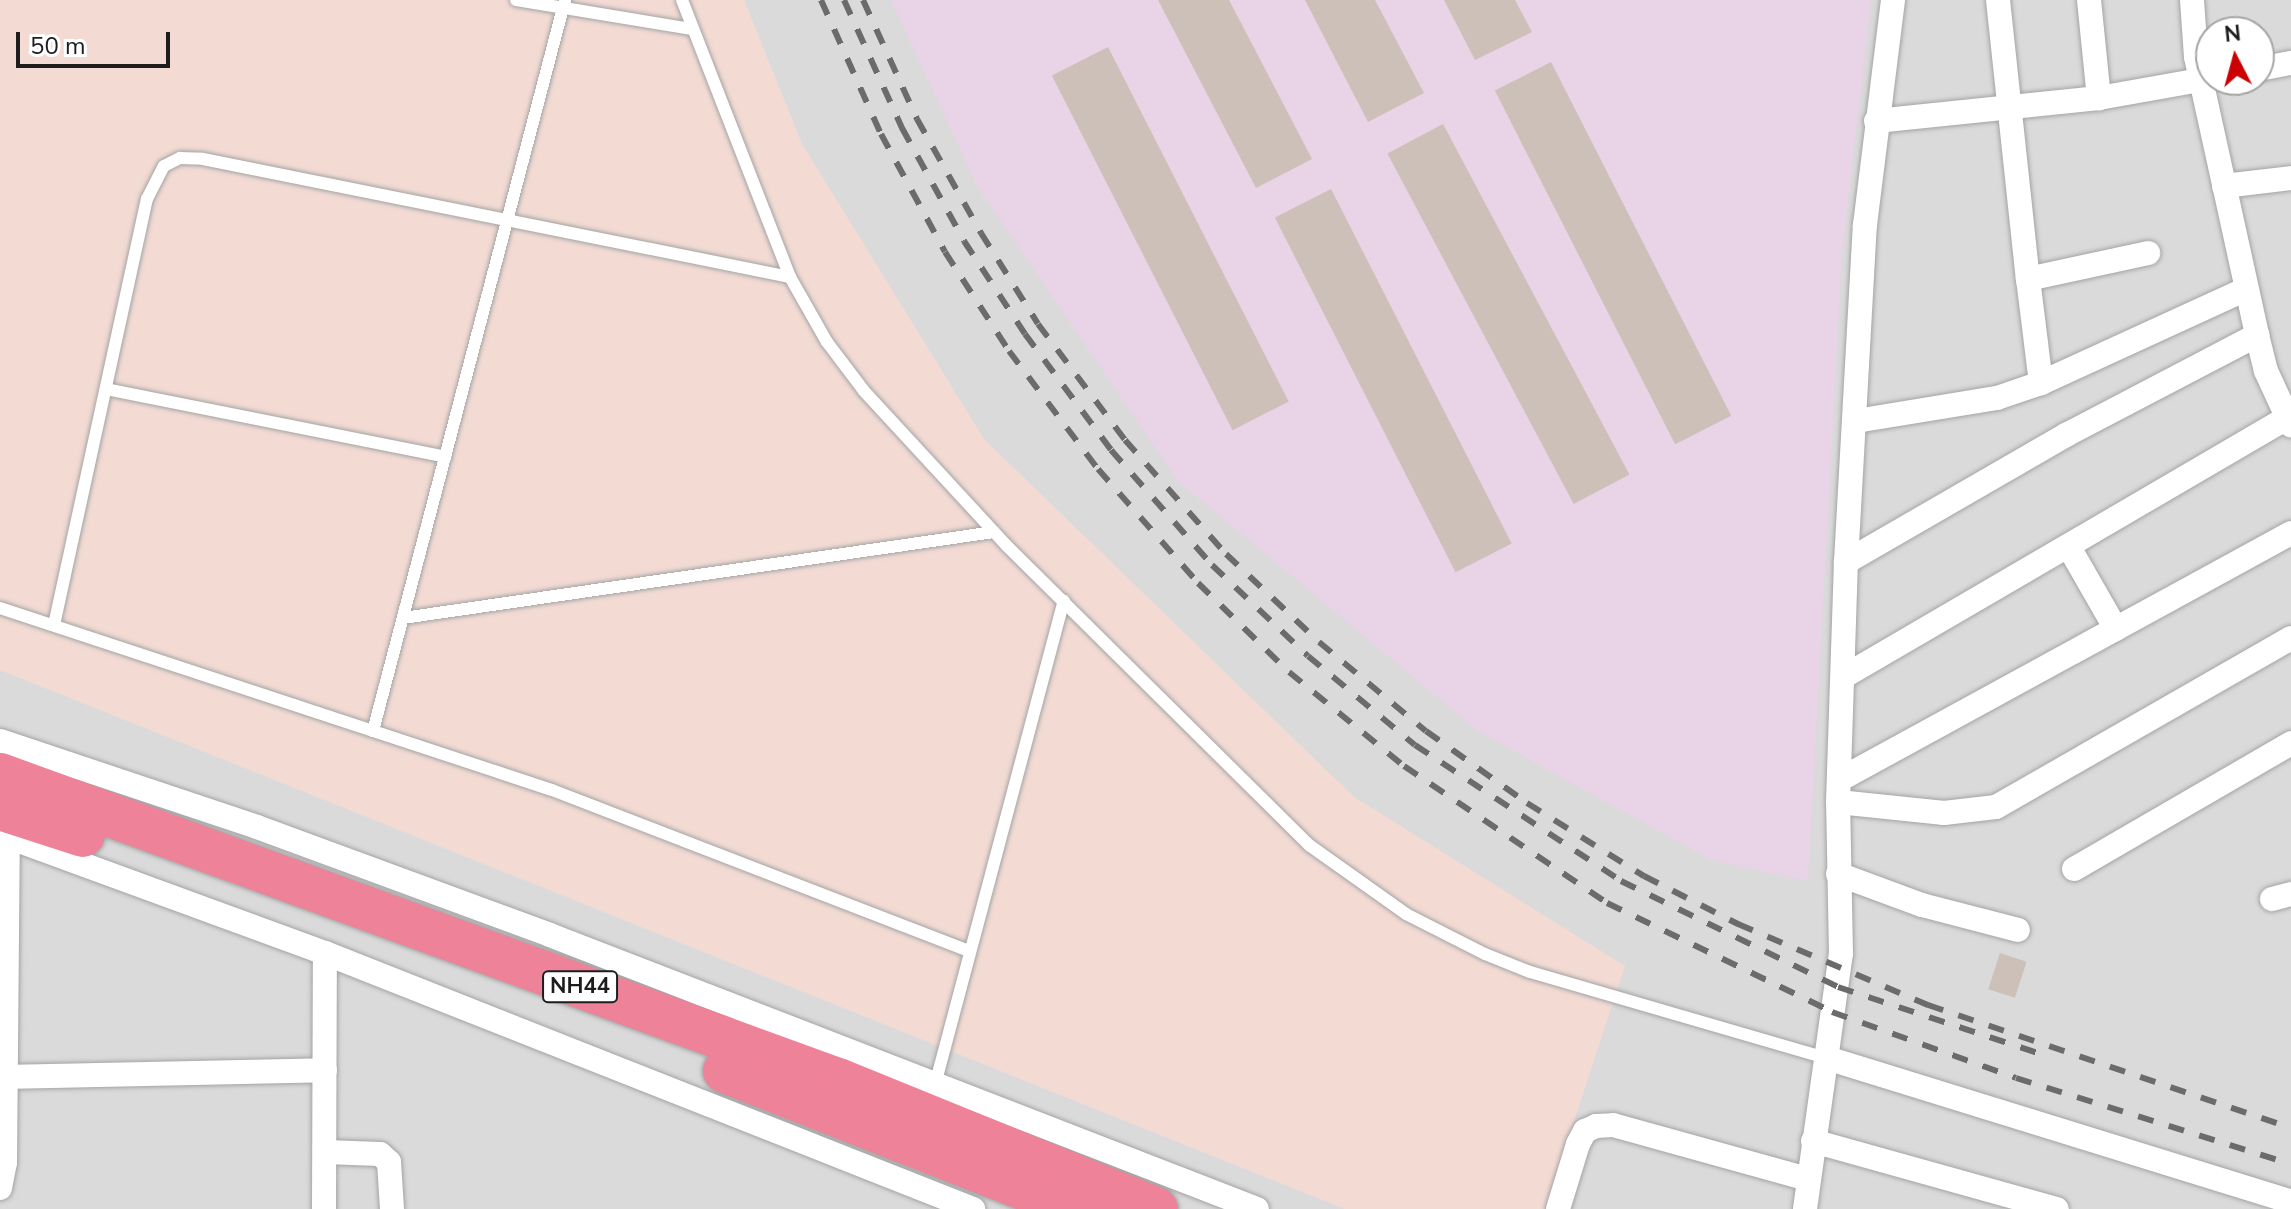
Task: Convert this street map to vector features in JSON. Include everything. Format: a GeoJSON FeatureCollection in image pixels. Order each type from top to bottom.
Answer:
{"type":"FeatureCollection","features":[{"type":"Feature","properties":{"kind":"highway","name":"NH44"},"geometry":{"type":"LineString","coordinates":[[0,775],[838,1080],[1156,1209]]}},
{"type":"Feature","properties":{"kind":"highway","name":"NH44"},"geometry":{"type":"LineString","coordinates":[[3,826],[214,880],[1077,1209]]}},
{"type":"Feature","properties":{"kind":"street"},"geometry":{"type":"LineString","coordinates":[[1805,1209],[1813,1141],[1830,1059],[1841,954],[1839,791],[1846,562],[1876,121],[1893,0]]}},
{"type":"Feature","properties":{"kind":"street"},"geometry":{"type":"LineString","coordinates":[[1998,0],[2007,108],[2041,383]]}},
{"type":"Feature","properties":{"kind":"street"},"geometry":{"type":"LineString","coordinates":[[2089,0],[2099,98]]}},
{"type":"Feature","properties":{"kind":"street"},"geometry":{"type":"LineString","coordinates":[[1876,121],[2099,98],[2195,81]]}},
{"type":"Feature","properties":{"kind":"street"},"geometry":{"type":"LineString","coordinates":[[1843,677],[2289,422],[2257,335],[2224,186],[2209,96]]}},
{"type":"Feature","properties":{"kind":"street"},"geometry":{"type":"LineString","coordinates":[[2224,186],[2291,178]]}},
{"type":"Feature","properties":{"kind":"street"},"geometry":{"type":"LineString","coordinates":[[2028,279],[2148,253]]}},
{"type":"Feature","properties":{"kind":"street"},"geometry":{"type":"LineString","coordinates":[[1856,421],[1997,398],[2041,383],[2246,289]]}},
{"type":"Feature","properties":{"kind":"street"},"geometry":{"type":"LineString","coordinates":[[1846,562],[2066,435],[2257,335]]}},
{"type":"Feature","properties":{"kind":"street"},"geometry":{"type":"LineString","coordinates":[[1839,791],[2116,629],[2291,533]]}},
{"type":"Feature","properties":{"kind":"street"},"geometry":{"type":"LineString","coordinates":[[2070,549],[2116,629]]}},
{"type":"Feature","properties":{"kind":"street"},"geometry":{"type":"LineString","coordinates":[[1839,791],[1944,813],[1996,807],[2291,638]]}},
{"type":"Feature","properties":{"kind":"street"},"geometry":{"type":"LineString","coordinates":[[0,741],[257,827],[936,1081],[1257,1209]]}},
{"type":"Feature","properties":{"kind":"street"},"geometry":{"type":"LineString","coordinates":[[2074,869],[2291,743]]}},
{"type":"Feature","properties":{"kind":"street"},"geometry":{"type":"LineString","coordinates":[[0,1188],[3,826],[973,1209]]}},
{"type":"Feature","properties":{"kind":"street"},"geometry":{"type":"LineString","coordinates":[[1838,874],[1922,905],[2018,930]]}},
{"type":"Feature","properties":{"kind":"street"},"geometry":{"type":"LineString","coordinates":[[324,1209],[325,953]]}},
{"type":"Feature","properties":{"kind":"street"},"geometry":{"type":"LineString","coordinates":[[1830,1059],[2291,1202]]}},
{"type":"Feature","properties":{"kind":"street"},"geometry":{"type":"LineString","coordinates":[[3,1077],[325,1070]]}},
{"type":"Feature","properties":{"kind":"street"},"geometry":{"type":"LineString","coordinates":[[1558,1209],[1578,1144],[1585,1131],[1596,1126],[1613,1125],[1808,1179]]}},
{"type":"Feature","properties":{"kind":"street"},"geometry":{"type":"LineString","coordinates":[[1813,1141],[2004,1202],[2057,1209]]}},
{"type":"Feature","properties":{"kind":"street"},"geometry":{"type":"LineString","coordinates":[[325,1152],[380,1154],[389,1162],[392,1209]]}},
{"type":"Feature","properties":{"kind":"lane"},"geometry":{"type":"LineString","coordinates":[[516,0],[564,4],[691,29]]}},
{"type":"Feature","properties":{"kind":"lane"},"geometry":{"type":"LineString","coordinates":[[682,0],[790,277],[827,342],[864,391],[994,532],[1309,845],[1406,914],[1530,972],[1830,1059]]}},
{"type":"Feature","properties":{"kind":"lane"},"geometry":{"type":"LineString","coordinates":[[373,731],[564,4]]}},
{"type":"Feature","properties":{"kind":"lane"},"geometry":{"type":"LineString","coordinates":[[54,625],[147,199],[164,166],[180,158],[790,277]]}},
{"type":"Feature","properties":{"kind":"lane"},"geometry":{"type":"LineString","coordinates":[[106,389],[445,457]]}},
{"type":"Feature","properties":{"kind":"lane"},"geometry":{"type":"LineString","coordinates":[[403,618],[994,532]]}},
{"type":"Feature","properties":{"kind":"lane"},"geometry":{"type":"LineString","coordinates":[[936,1081],[1064,601]]}},
{"type":"Feature","properties":{"kind":"lane"},"geometry":{"type":"LineString","coordinates":[[0,608],[552,790],[970,951]]}},
{"type":"Feature","properties":{"kind":"shaded area"},"geometry":{"type":"Polygon","coordinates":[[[0,0],[744,0],[802,144],[984,439],[1354,797],[1625,966],[1545,1209],[1345,1209],[0,670],[0,0]]]}},
{"type":"Feature","properties":{"kind":"shaded area"},"geometry":{"type":"Polygon","coordinates":[[[164,0],[2291,0],[2291,1209],[0,1209],[0,72],[164,0]]]}},
{"type":"Feature","properties":{"kind":"shaded area"},"geometry":{"type":"Polygon","coordinates":[[[891,0],[1871,0],[1842,252],[1808,881],[1711,860],[1478,731],[1178,481],[977,186],[891,0]]]}},
{"type":"Feature","properties":{"kind":"building"},"geometry":{"type":"Polygon","coordinates":[[[1158,0],[1229,0],[1312,159],[1256,188],[1158,0]]]}},
{"type":"Feature","properties":{"kind":"building"},"geometry":{"type":"Polygon","coordinates":[[[1305,0],[1375,0],[1424,93],[1368,122],[1305,0]]]}},
{"type":"Feature","properties":{"kind":"building"},"geometry":{"type":"Polygon","coordinates":[[[1444,0],[1515,0],[1532,32],[1475,60],[1444,0]]]}},
{"type":"Feature","properties":{"kind":"building"},"geometry":{"type":"Polygon","coordinates":[[[1108,47],[1289,402],[1233,430],[1052,76],[1108,47]]]}},
{"type":"Feature","properties":{"kind":"building"},"geometry":{"type":"Polygon","coordinates":[[[1551,62],[1731,416],[1675,444],[1495,91],[1551,62]]]}},
{"type":"Feature","properties":{"kind":"building"},"geometry":{"type":"Polygon","coordinates":[[[1443,124],[1629,475],[1574,504],[1387,154],[1443,124]]]}},
{"type":"Feature","properties":{"kind":"building"},"geometry":{"type":"Polygon","coordinates":[[[1331,189],[1512,544],[1456,572],[1275,218],[1331,189]]]}},
{"type":"Feature","properties":{"kind":"building"},"geometry":{"type":"Polygon","coordinates":[[[2000,953],[2027,962],[2015,998],[1988,989],[2000,953]]]}},
{"type":"Feature","properties":{"kind":"railway"},"geometry":{"type":"LineString","coordinates":[[821,0],[881,134],[945,252],[1009,351],[1098,469],[1198,583],[1289,672],[1404,766],[1607,903],[1832,1012],[2016,1078],[2291,1164]]}},
{"type":"Feature","properties":{"kind":"railway"},"geometry":{"type":"LineString","coordinates":[[844,0],[902,128],[964,241],[1025,334],[1111,450],[1212,565],[1308,656],[1415,745],[1621,881],[1838,987],[2037,1053]]}},
{"type":"Feature","properties":{"kind":"railway"},"geometry":{"type":"LineString","coordinates":[[863,0],[917,119],[981,233],[1038,324],[1125,440],[1226,554],[1319,642],[1426,731],[1527,803],[1644,876],[1738,924],[1928,1005],[2291,1128]]}}]}
